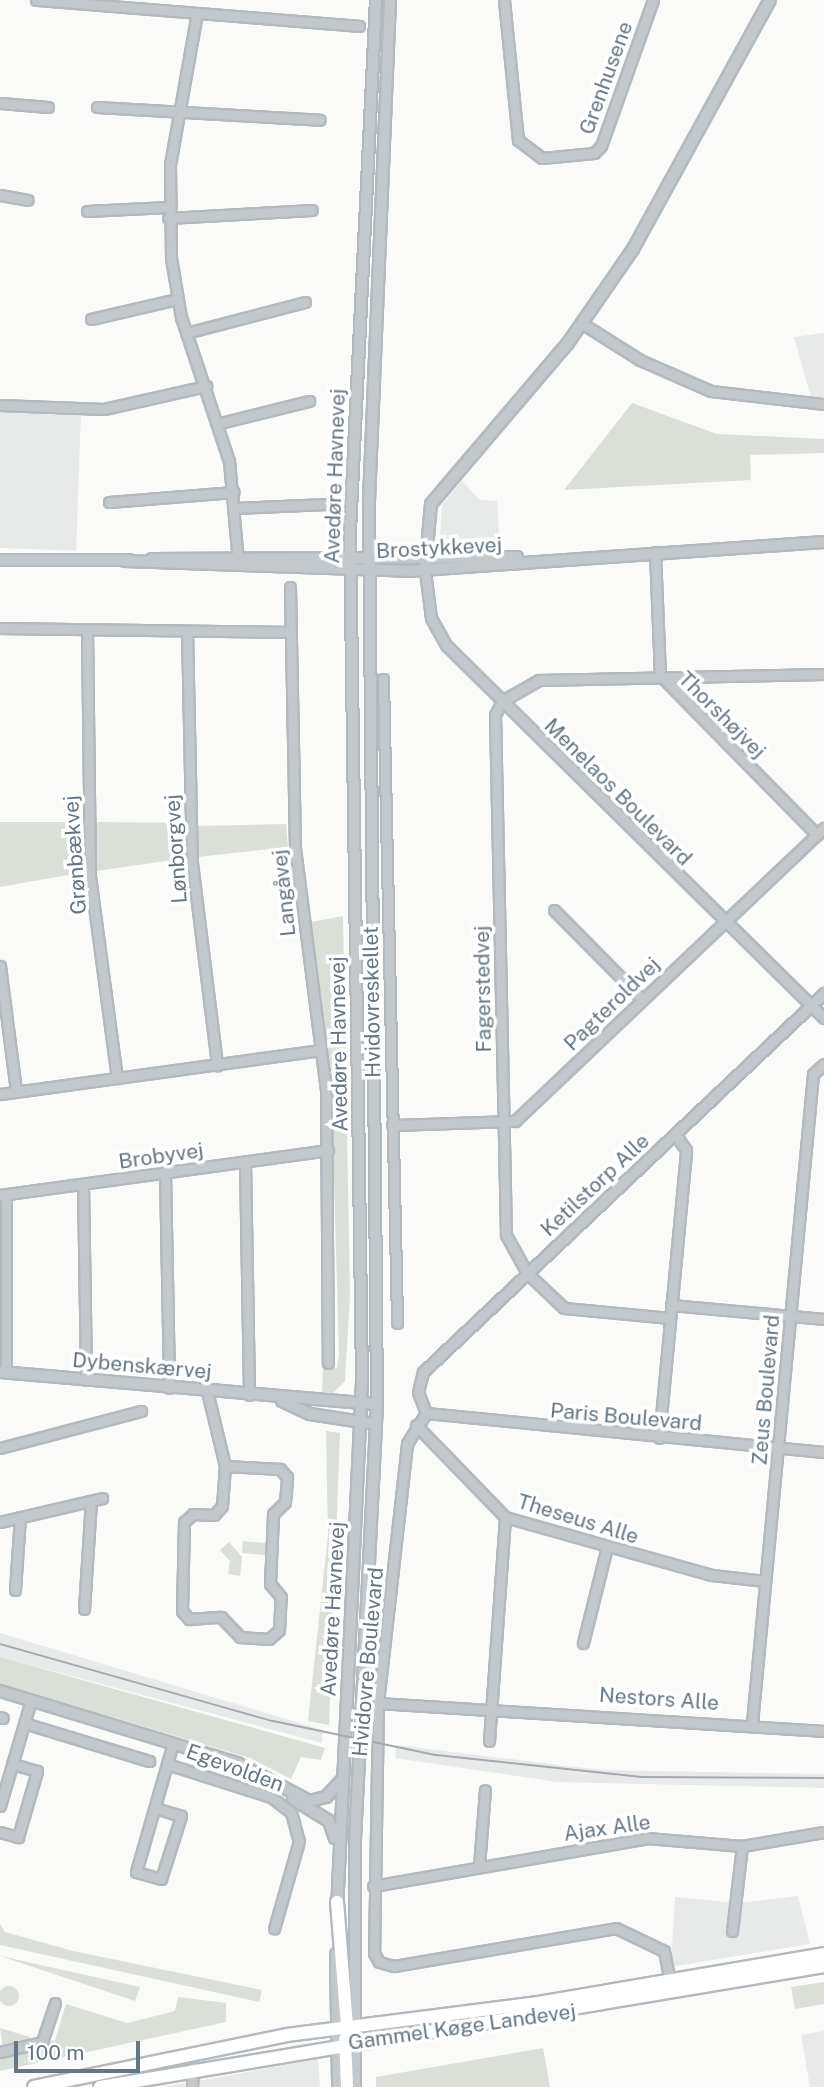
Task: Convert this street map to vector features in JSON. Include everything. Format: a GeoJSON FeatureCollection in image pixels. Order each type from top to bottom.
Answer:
{"type":"FeatureCollection","features":[{"type":"Feature","properties":{"kind":"main road"},"geometry":{"type":"LineString","coordinates":[[337,1902],[347,2044],[346,2087]]}},
{"type":"Feature","properties":{"kind":"main road","name":"Gammel Køge Landevej"},"geometry":{"type":"LineString","coordinates":[[34,2087],[346,2026],[670,1981],[824,1954]]}},
{"type":"Feature","properties":{"kind":"main road","name":"Gammel Køge Landevej"},"geometry":{"type":"LineString","coordinates":[[100,2087],[193,2068],[824,1966]]}},
{"type":"Feature","properties":{"kind":"street"},"geometry":{"type":"LineString","coordinates":[[37,0],[141,4],[197,13],[359,26]]}},
{"type":"Feature","properties":{"kind":"street","name":"Avedøre Havnevej"},"geometry":{"type":"LineString","coordinates":[[337,1902],[362,1402],[351,556],[376,0]]}},
{"type":"Feature","properties":{"kind":"street","name":"Avedøre Havnevej"},"geometry":{"type":"LineString","coordinates":[[355,2087],[346,2026],[377,1424],[369,556],[390,0]]}},
{"type":"Feature","properties":{"kind":"street","name":"Grenhusene"},"geometry":{"type":"LineString","coordinates":[[504,0],[519,140],[542,158],[594,153],[601,146],[653,0]]}},
{"type":"Feature","properties":{"kind":"street"},"geometry":{"type":"LineString","coordinates":[[425,571],[425,519],[439,492],[583,324],[661,206],[770,0]]}},
{"type":"Feature","properties":{"kind":"street"},"geometry":{"type":"LineString","coordinates":[[197,13],[178,112],[167,207],[177,299],[186,332],[220,423],[234,492],[238,569]]}},
{"type":"Feature","properties":{"kind":"street"},"geometry":{"type":"LineString","coordinates":[[0,103],[48,107]]}},
{"type":"Feature","properties":{"kind":"street"},"geometry":{"type":"LineString","coordinates":[[97,107],[320,120]]}},
{"type":"Feature","properties":{"kind":"street"},"geometry":{"type":"LineString","coordinates":[[0,195],[28,200]]}},
{"type":"Feature","properties":{"kind":"street"},"geometry":{"type":"LineString","coordinates":[[87,211],[167,207]]}},
{"type":"Feature","properties":{"kind":"street"},"geometry":{"type":"LineString","coordinates":[[168,218],[312,210]]}},
{"type":"Feature","properties":{"kind":"street"},"geometry":{"type":"LineString","coordinates":[[91,319],[177,299]]}},
{"type":"Feature","properties":{"kind":"street"},"geometry":{"type":"LineString","coordinates":[[186,332],[305,302]]}},
{"type":"Feature","properties":{"kind":"street"},"geometry":{"type":"LineString","coordinates":[[583,324],[640,360],[711,391],[824,404]]}},
{"type":"Feature","properties":{"kind":"street"},"geometry":{"type":"LineString","coordinates":[[0,405],[104,409],[206,386]]}},
{"type":"Feature","properties":{"kind":"street"},"geometry":{"type":"LineString","coordinates":[[220,423],[309,401]]}},
{"type":"Feature","properties":{"kind":"street"},"geometry":{"type":"LineString","coordinates":[[109,502],[234,492]]}},
{"type":"Feature","properties":{"kind":"street"},"geometry":{"type":"LineString","coordinates":[[235,508],[327,504]]}},
{"type":"Feature","properties":{"kind":"street","name":"Brostykkevej"},"geometry":{"type":"LineString","coordinates":[[125,561],[238,569],[425,571],[545,559],[824,542]]}},
{"type":"Feature","properties":{"kind":"street","name":"Thorshøjvej"},"geometry":{"type":"LineString","coordinates":[[654,552],[660,675],[821,831]]}},
{"type":"Feature","properties":{"kind":"street","name":"Brostykkevej"},"geometry":{"type":"LineString","coordinates":[[0,560],[125,561],[238,556],[545,559]]}},
{"type":"Feature","properties":{"kind":"street","name":"Menelaos Boulevard"},"geometry":{"type":"LineString","coordinates":[[425,571],[436,632],[502,701],[824,1018]]}},
{"type":"Feature","properties":{"kind":"street","name":"Langåvej"},"geometry":{"type":"LineString","coordinates":[[290,587],[295,848],[320,1050],[328,1150],[328,1363]]}},
{"type":"Feature","properties":{"kind":"street"},"geometry":{"type":"LineString","coordinates":[[0,628],[290,632]]}},
{"type":"Feature","properties":{"kind":"street","name":"Grønbækvej"},"geometry":{"type":"LineString","coordinates":[[87,629],[90,876],[117,1078]]}},
{"type":"Feature","properties":{"kind":"street","name":"Lønborgvej"},"geometry":{"type":"LineString","coordinates":[[187,631],[192,863],[217,1065]]}},
{"type":"Feature","properties":{"kind":"street"},"geometry":{"type":"LineString","coordinates":[[502,701],[539,680],[660,675],[824,674]]}},
{"type":"Feature","properties":{"kind":"street","name":"Hvidovreskellet"},"geometry":{"type":"LineString","coordinates":[[383,679],[397,1324]]}},
{"type":"Feature","properties":{"kind":"street","name":"Fagerstedvej"},"geometry":{"type":"LineString","coordinates":[[502,701],[495,715],[506,1235],[527,1273],[564,1308],[670,1318]]}},
{"type":"Feature","properties":{"kind":"street","name":"Pagteroldvej"},"geometry":{"type":"LineString","coordinates":[[503,1124],[515,1121],[821,831]]}},
{"type":"Feature","properties":{"kind":"street"},"geometry":{"type":"LineString","coordinates":[[554,910],[642,999]]}},
{"type":"Feature","properties":{"kind":"street"},"geometry":{"type":"LineString","coordinates":[[0,966],[16,1091]]}},
{"type":"Feature","properties":{"kind":"street","name":"Ketilstorp Alle"},"geometry":{"type":"LineString","coordinates":[[426,1413],[418,1392],[423,1372],[824,993]]}},
{"type":"Feature","properties":{"kind":"street"},"geometry":{"type":"LineString","coordinates":[[0,1094],[320,1050]]}},
{"type":"Feature","properties":{"kind":"street","name":"Zeus Boulevard"},"geometry":{"type":"LineString","coordinates":[[752,1724],[813,1074],[824,1064]]}},
{"type":"Feature","properties":{"kind":"street"},"geometry":{"type":"LineString","coordinates":[[392,1125],[503,1124]]}},
{"type":"Feature","properties":{"kind":"street"},"geometry":{"type":"LineString","coordinates":[[659,1438],[686,1150],[675,1134]]}},
{"type":"Feature","properties":{"kind":"street","name":"Brobyvej"},"geometry":{"type":"LineString","coordinates":[[3,1195],[328,1150]]}},
{"type":"Feature","properties":{"kind":"street"},"geometry":{"type":"LineString","coordinates":[[245,1162],[249,1395]]}},
{"type":"Feature","properties":{"kind":"street"},"geometry":{"type":"LineString","coordinates":[[165,1173],[169,1388]]}},
{"type":"Feature","properties":{"kind":"street"},"geometry":{"type":"LineString","coordinates":[[83,1184],[86,1380]]}},
{"type":"Feature","properties":{"kind":"street"},"geometry":{"type":"LineString","coordinates":[[3,1195],[3,1372]]}},
{"type":"Feature","properties":{"kind":"street"},"geometry":{"type":"LineString","coordinates":[[671,1305],[824,1319]]}},
{"type":"Feature","properties":{"kind":"street","name":"Dybenskærvej"},"geometry":{"type":"LineString","coordinates":[[3,1372],[280,1400],[377,1404]]}},
{"type":"Feature","properties":{"kind":"street"},"geometry":{"type":"LineString","coordinates":[[207,1391],[225,1466],[222,1506],[214,1515],[193,1514],[184,1522],[182,1611],[189,1619],[221,1617],[240,1637],[269,1639],[279,1630],[281,1597],[270,1584],[273,1514],[285,1502],[287,1477],[280,1469],[225,1466]]}},
{"type":"Feature","properties":{"kind":"street","name":"Dybenskærvej"},"geometry":{"type":"LineString","coordinates":[[280,1400],[310,1414],[377,1424]]}},
{"type":"Feature","properties":{"kind":"street"},"geometry":{"type":"LineString","coordinates":[[0,1448],[141,1411]]}},
{"type":"Feature","properties":{"kind":"street","name":"Hvidovre Boulevard"},"geometry":{"type":"LineString","coordinates":[[426,1413],[416,1425],[407,1444],[378,1703],[371,1932],[379,1962],[394,1966],[616,1928],[664,1951],[670,1981]]}},
{"type":"Feature","properties":{"kind":"street","name":"Paris Boulevard"},"geometry":{"type":"LineString","coordinates":[[426,1413],[659,1438],[824,1452]]}},
{"type":"Feature","properties":{"kind":"street","name":"Theseus Alle"},"geometry":{"type":"LineString","coordinates":[[416,1425],[505,1517],[712,1575],[765,1581]]}},
{"type":"Feature","properties":{"kind":"street"},"geometry":{"type":"LineString","coordinates":[[0,1522],[102,1498]]}},
{"type":"Feature","properties":{"kind":"street"},"geometry":{"type":"LineString","coordinates":[[84,1609],[91,1501]]}},
{"type":"Feature","properties":{"kind":"street"},"geometry":{"type":"LineString","coordinates":[[15,1590],[20,1517]]}},
{"type":"Feature","properties":{"kind":"street"},"geometry":{"type":"LineString","coordinates":[[489,1741],[505,1517]]}},
{"type":"Feature","properties":{"kind":"street"},"geometry":{"type":"LineString","coordinates":[[583,1643],[607,1547]]}},
{"type":"Feature","properties":{"kind":"street","name":"Egevolden"},"geometry":{"type":"LineString","coordinates":[[0,1691],[173,1743],[279,1784],[313,1801],[342,1780]]}},
{"type":"Feature","properties":{"kind":"street"},"geometry":{"type":"LineString","coordinates":[[0,1806],[31,1700]]}},
{"type":"Feature","properties":{"kind":"street","name":"Nestors Alle"},"geometry":{"type":"LineString","coordinates":[[378,1703],[752,1724],[824,1731]]}},
{"type":"Feature","properties":{"kind":"street"},"geometry":{"type":"LineString","coordinates":[[24,1723],[149,1761]]}},
{"type":"Feature","properties":{"kind":"street","name":"Egevolden"},"geometry":{"type":"LineString","coordinates":[[155,1808],[181,1816],[161,1880],[136,1872],[173,1743]]}},
{"type":"Feature","properties":{"kind":"street"},"geometry":{"type":"LineString","coordinates":[[0,1832],[18,1837],[37,1771],[12,1764]]}},
{"type":"Feature","properties":{"kind":"street","name":"Egevolden"},"geometry":{"type":"LineString","coordinates":[[167,1764],[271,1797],[291,1812],[299,1840],[274,1929]]}},
{"type":"Feature","properties":{"kind":"street","name":"Egevolden"},"geometry":{"type":"LineString","coordinates":[[279,1784],[329,1821],[338,1849]]}},
{"type":"Feature","properties":{"kind":"street"},"geometry":{"type":"LineString","coordinates":[[479,1866],[485,1790]]}},
{"type":"Feature","properties":{"kind":"street","name":"Ajax Alle"},"geometry":{"type":"LineString","coordinates":[[373,1886],[647,1838],[742,1846],[824,1832]]}},
{"type":"Feature","properties":{"kind":"street"},"geometry":{"type":"LineString","coordinates":[[732,1931],[742,1846]]}},
{"type":"Feature","properties":{"kind":"street"},"geometry":{"type":"LineString","coordinates":[[0,2052],[42,2042],[55,2003]]}},
{"type":"Feature","properties":{"kind":"street","name":"Avedøre Havnevej"},"geometry":{"type":"LineString","coordinates":[[338,2087],[347,2044]]}},
{"type":"Feature","properties":{"kind":"street"},"geometry":{"type":"LineString","coordinates":[[192,2087],[193,2068]]}},
{"type":"Feature","properties":{"kind":"shaded area"},"geometry":{"type":"Polygon","coordinates":[[[824,333],[824,397],[811,398],[794,337],[824,333]]]}},
{"type":"Feature","properties":{"kind":"shaded area"},"geometry":{"type":"Polygon","coordinates":[[[632,403],[717,434],[824,439],[824,453],[750,455],[751,480],[564,490],[632,403]]]}},
{"type":"Feature","properties":{"kind":"shaded area"},"geometry":{"type":"Polygon","coordinates":[[[0,410],[81,413],[76,551],[0,548],[0,410]]]}},
{"type":"Feature","properties":{"kind":"shaded area"},"geometry":{"type":"Polygon","coordinates":[[[462,481],[480,500],[497,501],[500,547],[440,538],[442,505],[462,481]]]}},
{"type":"Feature","properties":{"kind":"shaded area"},"geometry":{"type":"Polygon","coordinates":[[[0,822],[84,822],[85,872],[0,887],[0,822]]]}},
{"type":"Feature","properties":{"kind":"shaded area"},"geometry":{"type":"Polygon","coordinates":[[[96,822],[183,823],[186,858],[97,871],[96,822]]]}},
{"type":"Feature","properties":{"kind":"shaded area"},"geometry":{"type":"Polygon","coordinates":[[[286,824],[288,847],[198,857],[196,826],[286,824]]]}},
{"type":"Feature","properties":{"kind":"shaded area"},"geometry":{"type":"Polygon","coordinates":[[[343,916],[350,1295],[345,1381],[333,1393],[322,1392],[323,1368],[337,1368],[339,1355],[331,1074],[311,922],[343,916]]]}},
{"type":"Feature","properties":{"kind":"shaded area"},"geometry":{"type":"Polygon","coordinates":[[[326,1431],[340,1433],[329,1725],[308,1721],[328,1535],[326,1431]]]}},
{"type":"Feature","properties":{"kind":"shaded area"},"geometry":{"type":"Polygon","coordinates":[[[243,1541],[268,1543],[267,1555],[242,1553],[243,1541]]]}},
{"type":"Feature","properties":{"kind":"shaded area"},"geometry":{"type":"Polygon","coordinates":[[[229,1542],[242,1557],[240,1576],[228,1574],[230,1561],[220,1550],[229,1542]]]}},
{"type":"Feature","properties":{"kind":"shaded area"},"geometry":{"type":"Polygon","coordinates":[[[0,1633],[323,1730],[322,1743],[0,1657],[0,1633]]]}},
{"type":"Feature","properties":{"kind":"shaded area"},"geometry":{"type":"Polygon","coordinates":[[[0,1657],[325,1748],[321,1760],[301,1757],[291,1779],[250,1758],[0,1684],[0,1657]]]}},
{"type":"Feature","properties":{"kind":"shaded area"},"geometry":{"type":"Polygon","coordinates":[[[396,1745],[601,1770],[824,1774],[824,1788],[558,1782],[395,1758],[396,1745]]]}},
{"type":"Feature","properties":{"kind":"shaded area"},"geometry":{"type":"Polygon","coordinates":[[[798,1896],[810,1944],[671,1967],[675,1897],[737,1903],[798,1896]]]}},
{"type":"Feature","properties":{"kind":"shaded area"},"geometry":{"type":"Polygon","coordinates":[[[0,1924],[5,1932],[73,1951],[262,1990],[259,2002],[0,1945],[0,1924]]]}},
{"type":"Feature","properties":{"kind":"shaded area"},"geometry":{"type":"Polygon","coordinates":[[[0,1956],[140,1987],[135,2001],[0,1956]]]}},
{"type":"Feature","properties":{"kind":"shaded area"},"geometry":{"type":"Polygon","coordinates":[[[824,1982],[824,2004],[795,2009],[791,1987],[824,1982]]]}},
{"type":"Feature","properties":{"kind":"shaded area"},"geometry":{"type":"Polygon","coordinates":[[[9,1986],[16,1989],[19,1996],[16,2003],[9,2006],[2,2003],[-1,1996],[2,1989],[9,1986]]]}},
{"type":"Feature","properties":{"kind":"shaded area"},"geometry":{"type":"Polygon","coordinates":[[[178,1997],[226,2003],[226,2022],[0,2071],[0,2057],[55,2040],[66,2004],[127,2023],[175,2011],[178,1997]]]}},
{"type":"Feature","properties":{"kind":"shaded area"},"geometry":{"type":"Polygon","coordinates":[[[0,2028],[30,2037],[29,2042],[3,2047],[0,2028]]]}},
{"type":"Feature","properties":{"kind":"shaded area"},"geometry":{"type":"Polygon","coordinates":[[[824,2031],[824,2087],[810,2087],[801,2035],[824,2031]]]}},
{"type":"Feature","properties":{"kind":"shaded area"},"geometry":{"type":"Polygon","coordinates":[[[543,2048],[550,2087],[376,2087],[376,2077],[543,2048]]]}},
{"type":"Feature","properties":{"kind":"shaded area"},"geometry":{"type":"Polygon","coordinates":[[[318,2059],[320,2087],[161,2087],[204,2080],[318,2059]]]}},
{"type":"Feature","properties":{"kind":"tram line"},"geometry":{"type":"LineString","coordinates":[[0,1644],[273,1721],[436,1755],[642,1777],[824,1778]]}}]}
